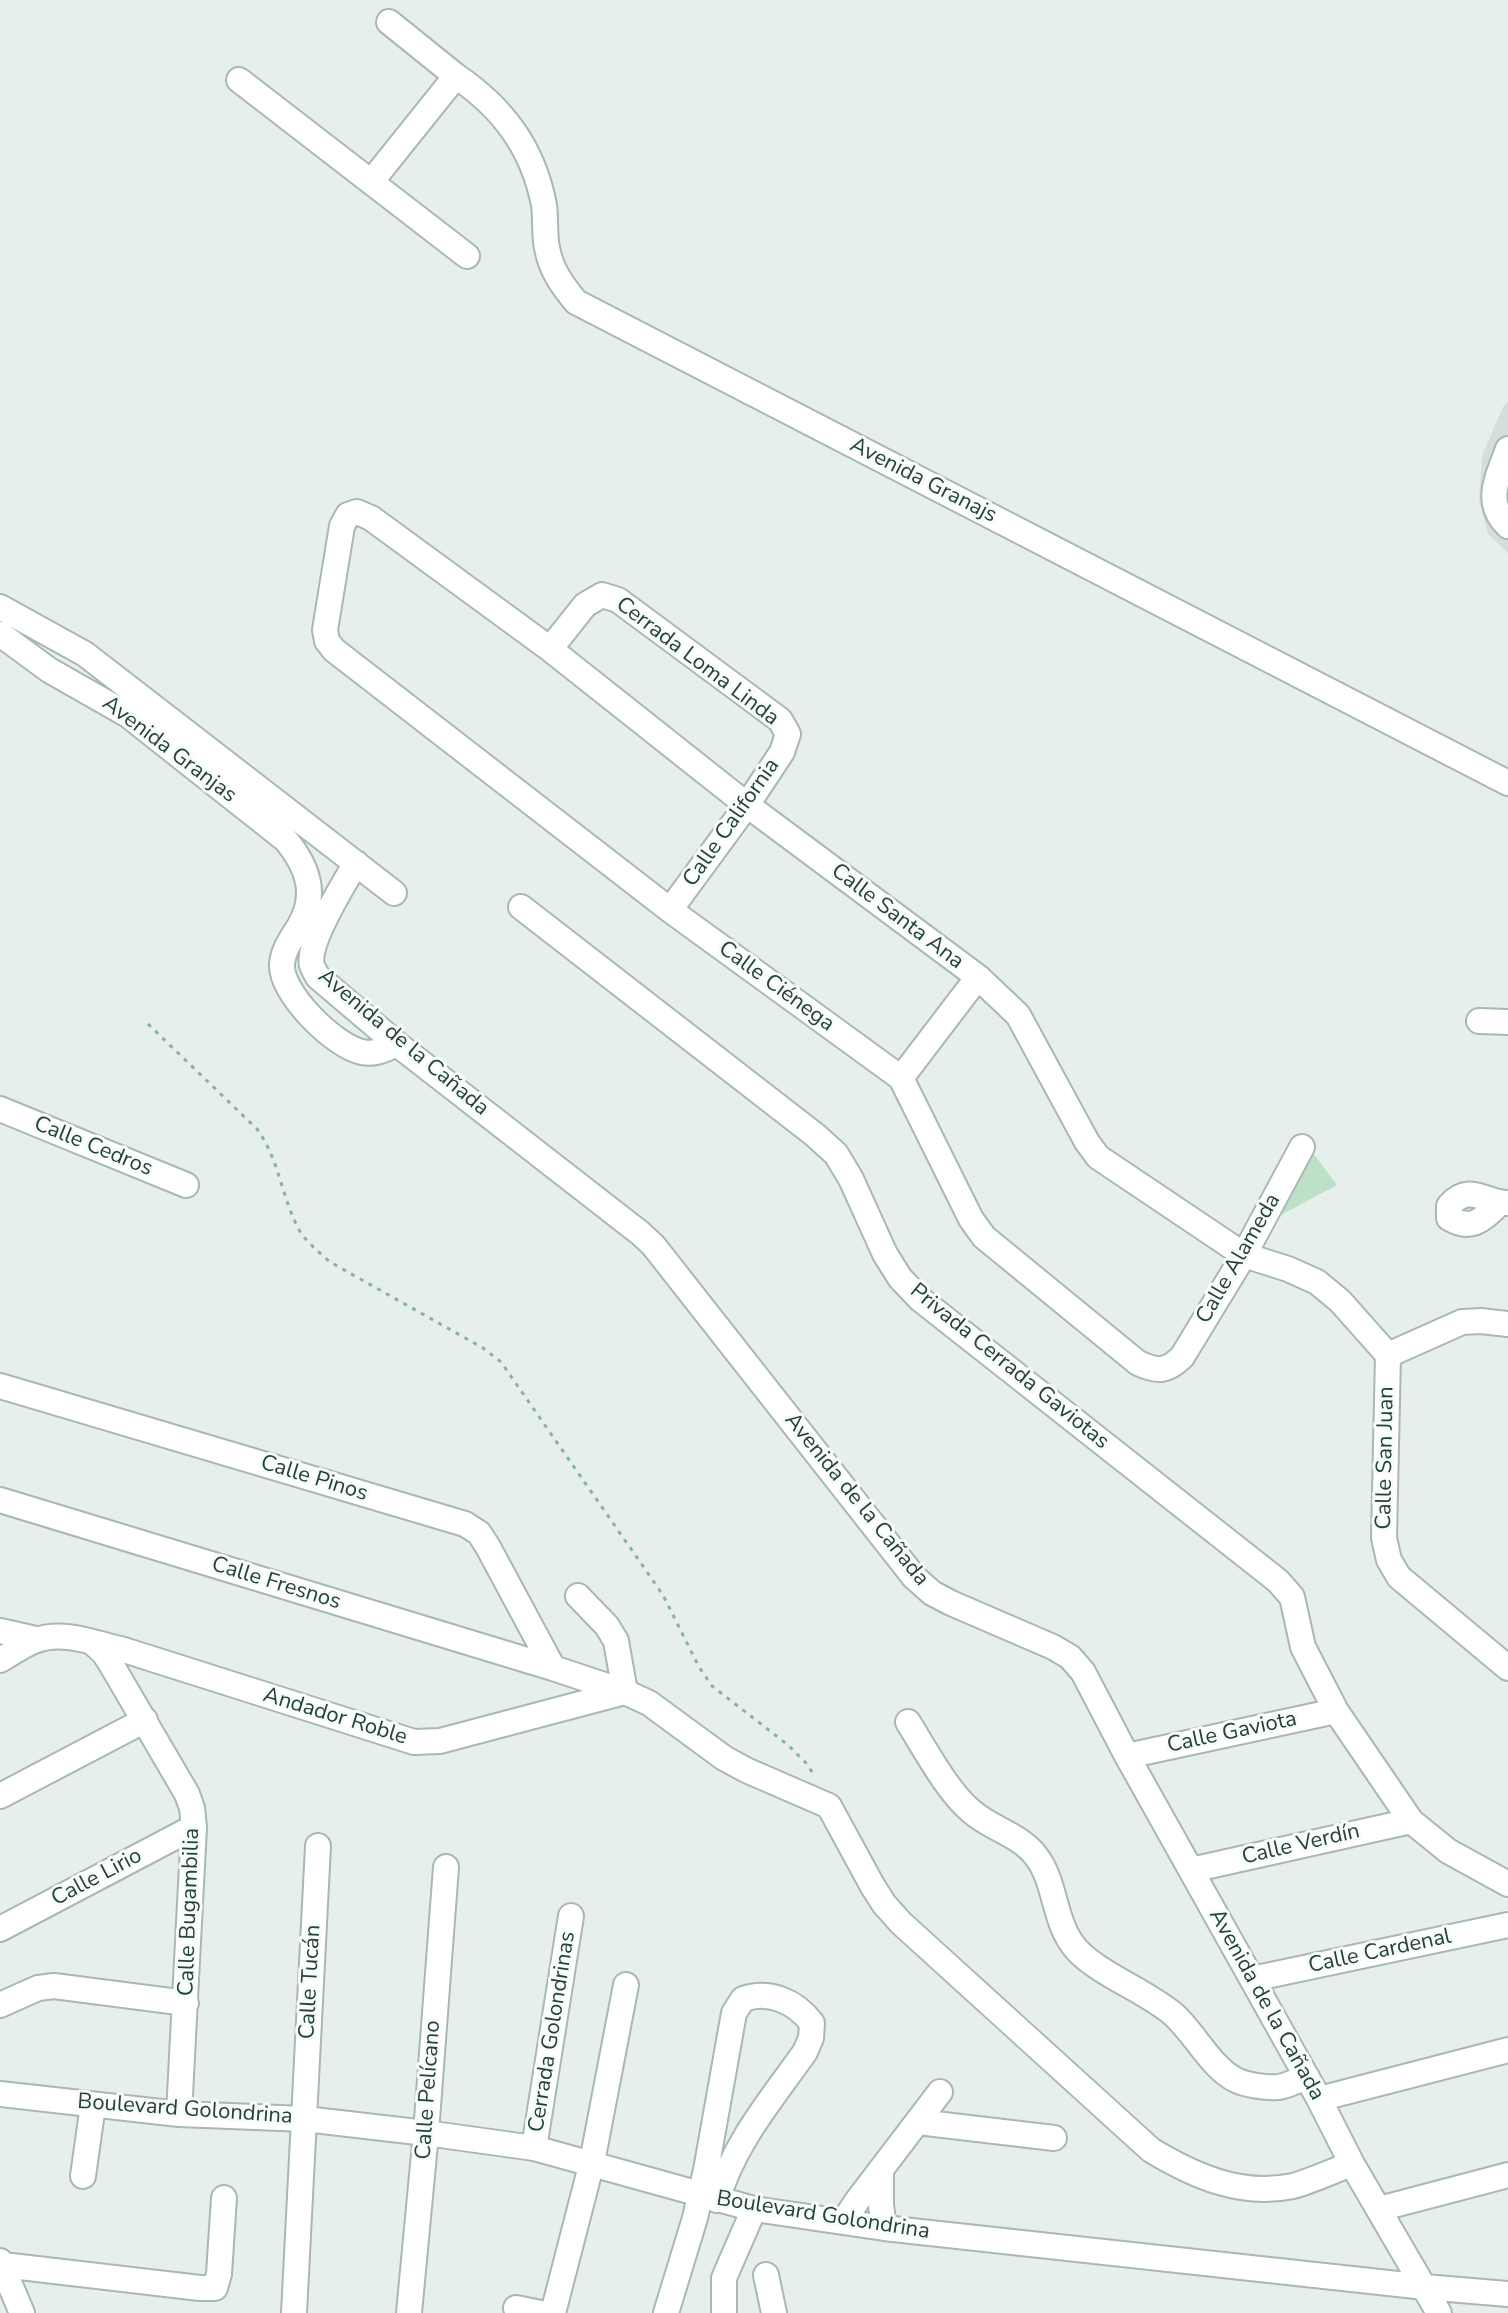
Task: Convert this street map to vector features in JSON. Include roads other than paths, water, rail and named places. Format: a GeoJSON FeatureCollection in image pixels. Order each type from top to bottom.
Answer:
{"type":"FeatureCollection","features":[{"type":"Feature","properties":{"kind":"street","name":"Avenida Granajs"},"geometry":{"type":"LineString","coordinates":[[389,22],[476,89],[510,123],[534,166],[544,207],[547,249],[557,279],[576,302],[1508,783]]}},
{"type":"Feature","properties":{"kind":"street"},"geometry":{"type":"LineString","coordinates":[[371,182],[456,76]]}},
{"type":"Feature","properties":{"kind":"street"},"geometry":{"type":"LineString","coordinates":[[239,80],[467,256]]}},
{"type":"Feature","properties":{"kind":"street"},"geometry":{"type":"LineString","coordinates":[[1508,449],[1494,487],[1495,510],[1508,526]]}},
{"type":"Feature","properties":{"kind":"street","name":"Calle Santa Ana"},"geometry":{"type":"LineString","coordinates":[[327,641],[325,630],[342,526],[348,515],[357,512],[371,518],[550,649],[747,805],[978,977],[1018,1015],[1098,1157],[1244,1255],[1317,1282],[1340,1301],[1388,1355]]}},
{"type":"Feature","properties":{"kind":"street","name":"Cerrada Loma Linda"},"geometry":{"type":"LineString","coordinates":[[550,649],[585,605],[602,595],[618,600],[780,720],[788,734]]}},
{"type":"Feature","properties":{"kind":"street","name":"Avenida Granjas"},"geometry":{"type":"LineString","coordinates":[[0,607],[85,654],[394,893]]}},
{"type":"Feature","properties":{"kind":"street","name":"Avenida Granjas"},"geometry":{"type":"LineString","coordinates":[[0,634],[49,670],[128,715],[286,840],[301,858],[309,879],[311,924],[286,948],[282,966],[286,983],[296,999],[332,1037],[346,1046],[364,1053],[381,1051],[397,1044]]}},
{"type":"Feature","properties":{"kind":"street","name":"Calle Ciénega"},"geometry":{"type":"LineString","coordinates":[[327,641],[334,650],[670,910],[901,1078],[971,1219],[984,1237],[1138,1363],[1153,1370],[1170,1368]]}},
{"type":"Feature","properties":{"kind":"street"},"geometry":{"type":"LineString","coordinates":[[49,670],[65,642]]}},
{"type":"Feature","properties":{"kind":"street","name":"Calle California"},"geometry":{"type":"LineString","coordinates":[[670,910],[747,805],[782,752],[788,734]]}},
{"type":"Feature","properties":{"kind":"street","name":"Avenida de la Cañada"},"geometry":{"type":"LineString","coordinates":[[356,863],[311,924],[312,967],[318,977],[397,1044],[653,1245],[914,1577],[932,1593],[951,1603],[1053,1647],[1070,1657],[1083,1672],[1352,2164],[1439,2313]]}},
{"type":"Feature","properties":{"kind":"street","name":"Privada Cerrada Gaviotas"},"geometry":{"type":"LineString","coordinates":[[521,907],[836,1154],[851,1179],[885,1254],[900,1278],[920,1299],[1278,1581],[1292,1597],[1303,1647],[1336,1711],[1411,1821],[1448,1851],[1508,1884]]}},
{"type":"Feature","properties":{"kind":"street"},"geometry":{"type":"LineString","coordinates":[[901,1078],[978,977]]}},
{"type":"Feature","properties":{"kind":"street"},"geometry":{"type":"LineString","coordinates":[[1479,1021],[1508,1022]]}},
{"type":"Feature","properties":{"kind":"street","name":"Calle Cedros"},"geometry":{"type":"LineString","coordinates":[[0,1109],[186,1185]]}},
{"type":"Feature","properties":{"kind":"street","name":"Calle Alameda"},"geometry":{"type":"LineString","coordinates":[[1170,1368],[1182,1357],[1244,1255],[1302,1147]]}},
{"type":"Feature","properties":{"kind":"street"},"geometry":{"type":"LineString","coordinates":[[1388,1355],[1462,1322],[1508,1324]]}},
{"type":"Feature","properties":{"kind":"street","name":"Calle San Juan"},"geometry":{"type":"LineString","coordinates":[[1388,1355],[1384,1538],[1389,1560],[1399,1577],[1415,1592],[1508,1668]]}},
{"type":"Feature","properties":{"kind":"street","name":"Calle Pinos"},"geometry":{"type":"LineString","coordinates":[[0,1386],[465,1524],[479,1533],[488,1547],[553,1668]]}},
{"type":"Feature","properties":{"kind":"street","name":"Calle Fresnos"},"geometry":{"type":"LineString","coordinates":[[0,1500],[553,1668],[649,1703],[735,1764],[829,1806],[872,1885],[901,1923],[1151,2150],[1182,2169],[1218,2183],[1256,2190],[1293,2185],[1352,2164]]}},
{"type":"Feature","properties":{"kind":"street"},"geometry":{"type":"LineString","coordinates":[[578,1596],[607,1626],[616,1641],[625,1692]]}},
{"type":"Feature","properties":{"kind":"street"},"geometry":{"type":"LineString","coordinates":[[0,1631],[36,1639]]}},
{"type":"Feature","properties":{"kind":"street","name":"Andador Roble"},"geometry":{"type":"LineString","coordinates":[[36,1639],[77,1638],[124,1650],[414,1742],[440,1741],[625,1692]]}},
{"type":"Feature","properties":{"kind":"street"},"geometry":{"type":"LineString","coordinates":[[0,1660],[36,1639]]}},
{"type":"Feature","properties":{"kind":"street","name":"Calle Bugambilia"},"geometry":{"type":"LineString","coordinates":[[93,1643],[104,1653],[145,1720],[192,1808],[194,1827],[179,2114]]}},
{"type":"Feature","properties":{"kind":"street","name":"Calle Gaviota"},"geometry":{"type":"LineString","coordinates":[[1127,1756],[1336,1711]]}},
{"type":"Feature","properties":{"kind":"street"},"geometry":{"type":"LineString","coordinates":[[0,1796],[145,1720]]}},
{"type":"Feature","properties":{"kind":"street"},"geometry":{"type":"LineString","coordinates":[[908,1722],[960,1800],[973,1813],[1020,1840],[1034,1853],[1044,1867],[1064,1929],[1077,1950],[1176,2017],[1235,2080],[1278,2087],[1307,2077]]}},
{"type":"Feature","properties":{"kind":"street","name":"Calle Verdín"},"geometry":{"type":"LineString","coordinates":[[1191,1870],[1411,1821]]}},
{"type":"Feature","properties":{"kind":"street","name":"Calle Lirio"},"geometry":{"type":"LineString","coordinates":[[0,1929],[194,1827]]}},
{"type":"Feature","properties":{"kind":"street","name":"Calle Tucán"},"geometry":{"type":"LineString","coordinates":[[294,2313],[318,1846]]}},
{"type":"Feature","properties":{"kind":"street","name":"Calle Pelícano"},"geometry":{"type":"LineString","coordinates":[[409,2313],[446,1867]]}},
{"type":"Feature","properties":{"kind":"street","name":"Cerrada Golondrinas"},"geometry":{"type":"LineString","coordinates":[[534,2148],[571,1916]]}},
{"type":"Feature","properties":{"kind":"street","name":"Calle Cardenal"},"geometry":{"type":"LineString","coordinates":[[1252,1979],[1508,1925]]}},
{"type":"Feature","properties":{"kind":"street"},"geometry":{"type":"LineString","coordinates":[[553,2313],[592,2162],[626,1985]]}},
{"type":"Feature","properties":{"kind":"street"},"geometry":{"type":"LineString","coordinates":[[0,2005],[38,1988],[54,1986],[186,2003]]}},
{"type":"Feature","properties":{"kind":"street"},"geometry":{"type":"LineString","coordinates":[[666,2313],[695,2218],[709,2198],[725,2174],[737,2148],[805,2052],[811,2038],[812,2023],[802,2010],[774,1997],[757,1994],[743,1999],[734,2013],[709,2198]]}},
{"type":"Feature","properties":{"kind":"street"},"geometry":{"type":"LineString","coordinates":[[1319,2099],[1508,2050]]}},
{"type":"Feature","properties":{"kind":"street"},"geometry":{"type":"LineString","coordinates":[[843,2222],[940,2092]]}},
{"type":"Feature","properties":{"kind":"street","name":"Boulevard Golondrina"},"geometry":{"type":"LineString","coordinates":[[0,2094],[179,2114],[305,2119],[426,2133],[534,2148],[754,2209],[884,2228],[1508,2294]]}},
{"type":"Feature","properties":{"kind":"street"},"geometry":{"type":"LineString","coordinates":[[83,2176],[93,2105]]}},
{"type":"Feature","properties":{"kind":"street"},"geometry":{"type":"LineString","coordinates":[[918,2122],[1054,2138]]}},
{"type":"Feature","properties":{"kind":"street"},"geometry":{"type":"LineString","coordinates":[[881,2171],[884,2228]]}},
{"type":"Feature","properties":{"kind":"street"},"geometry":{"type":"LineString","coordinates":[[1379,2209],[1508,2175]]}},
{"type":"Feature","properties":{"kind":"street"},"geometry":{"type":"LineString","coordinates":[[22,2313],[1,2263],[215,2288],[219,2274],[224,2198]]}},
{"type":"Feature","properties":{"kind":"street"},"geometry":{"type":"LineString","coordinates":[[724,2313],[724,2278],[754,2209]]}},
{"type":"Feature","properties":{"kind":"street"},"geometry":{"type":"LineString","coordinates":[[766,2275],[774,2313]]}},
{"type":"Feature","properties":{"kind":"street"},"geometry":{"type":"LineString","coordinates":[[516,2308],[541,2313]]}}]}
